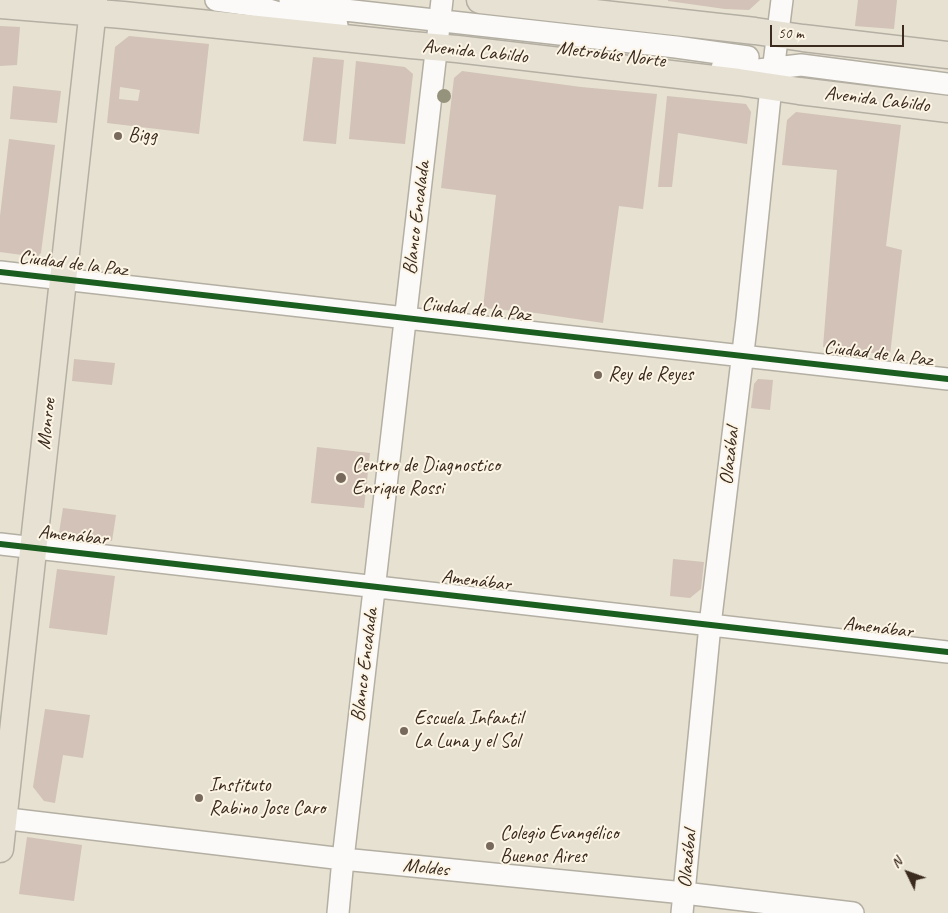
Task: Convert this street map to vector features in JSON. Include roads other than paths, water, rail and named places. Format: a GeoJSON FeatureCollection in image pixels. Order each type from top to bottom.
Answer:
{"type":"FeatureCollection","features":[{"type":"Feature","properties":{"kind":"main road","name":"Avenida Cabildo"},"geometry":{"type":"LineString","coordinates":[[480,0],[774,61],[948,109]]}},
{"type":"Feature","properties":{"kind":"main road","name":"Avenida Cabildo"},"geometry":{"type":"LineString","coordinates":[[0,5],[93,6],[439,26],[700,77],[774,61],[803,38],[948,56]]}},
{"type":"Feature","properties":{"kind":"main road","name":"Monroe"},"geometry":{"type":"LineString","coordinates":[[0,848],[93,6]]}},
{"type":"Feature","properties":{"kind":"street"},"geometry":{"type":"LineString","coordinates":[[216,0],[252,5],[316,24],[439,26]]}},
{"type":"Feature","properties":{"kind":"street"},"geometry":{"type":"LineString","coordinates":[[290,0],[317,7],[439,26]]}},
{"type":"Feature","properties":{"kind":"street","name":"Olazábal"},"geometry":{"type":"LineString","coordinates":[[683,903],[710,625],[782,0]]}},
{"type":"Feature","properties":{"kind":"street","name":"Blanco Encalada"},"geometry":{"type":"LineString","coordinates":[[338,913],[439,26]]}},
{"type":"Feature","properties":{"kind":"street"},"geometry":{"type":"LineString","coordinates":[[774,61],[802,51],[948,69]]}},
{"type":"Feature","properties":{"kind":"street"},"geometry":{"type":"LineString","coordinates":[[774,61],[948,84]]}},
{"type":"Feature","properties":{"kind":"street","name":"Ciudad de la Paz"},"geometry":{"type":"LineString","coordinates":[[0,272],[405,319],[948,378]]}},
{"type":"Feature","properties":{"kind":"street","name":"Amenábar"},"geometry":{"type":"LineString","coordinates":[[0,544],[948,652]]}},
{"type":"Feature","properties":{"kind":"street","name":"Moldes"},"geometry":{"type":"LineString","coordinates":[[2,818],[343,859],[683,903],[853,913]]}},
{"type":"Feature","properties":{"kind":"place","name":"Bigg"},"geometry":{"type":"Point","coordinates":[118,136]}},
{"type":"Feature","properties":{"kind":"place","name":"Rey de Reyes"},"geometry":{"type":"Point","coordinates":[598,375]}},
{"type":"Feature","properties":{"kind":"place","name":"Centro de Diagnostico Enrique Rossi"},"geometry":{"type":"Point","coordinates":[341,478]}},
{"type":"Feature","properties":{"kind":"place","name":"Escuela Infantil La Luna y el Sol"},"geometry":{"type":"Point","coordinates":[404,731]}},
{"type":"Feature","properties":{"kind":"place","name":"Instituto Rabino Jose Caro"},"geometry":{"type":"Point","coordinates":[199,798]}},
{"type":"Feature","properties":{"kind":"place","name":"Colegio Evangélico Buenos Aires"},"geometry":{"type":"Point","coordinates":[490,846]}}]}
